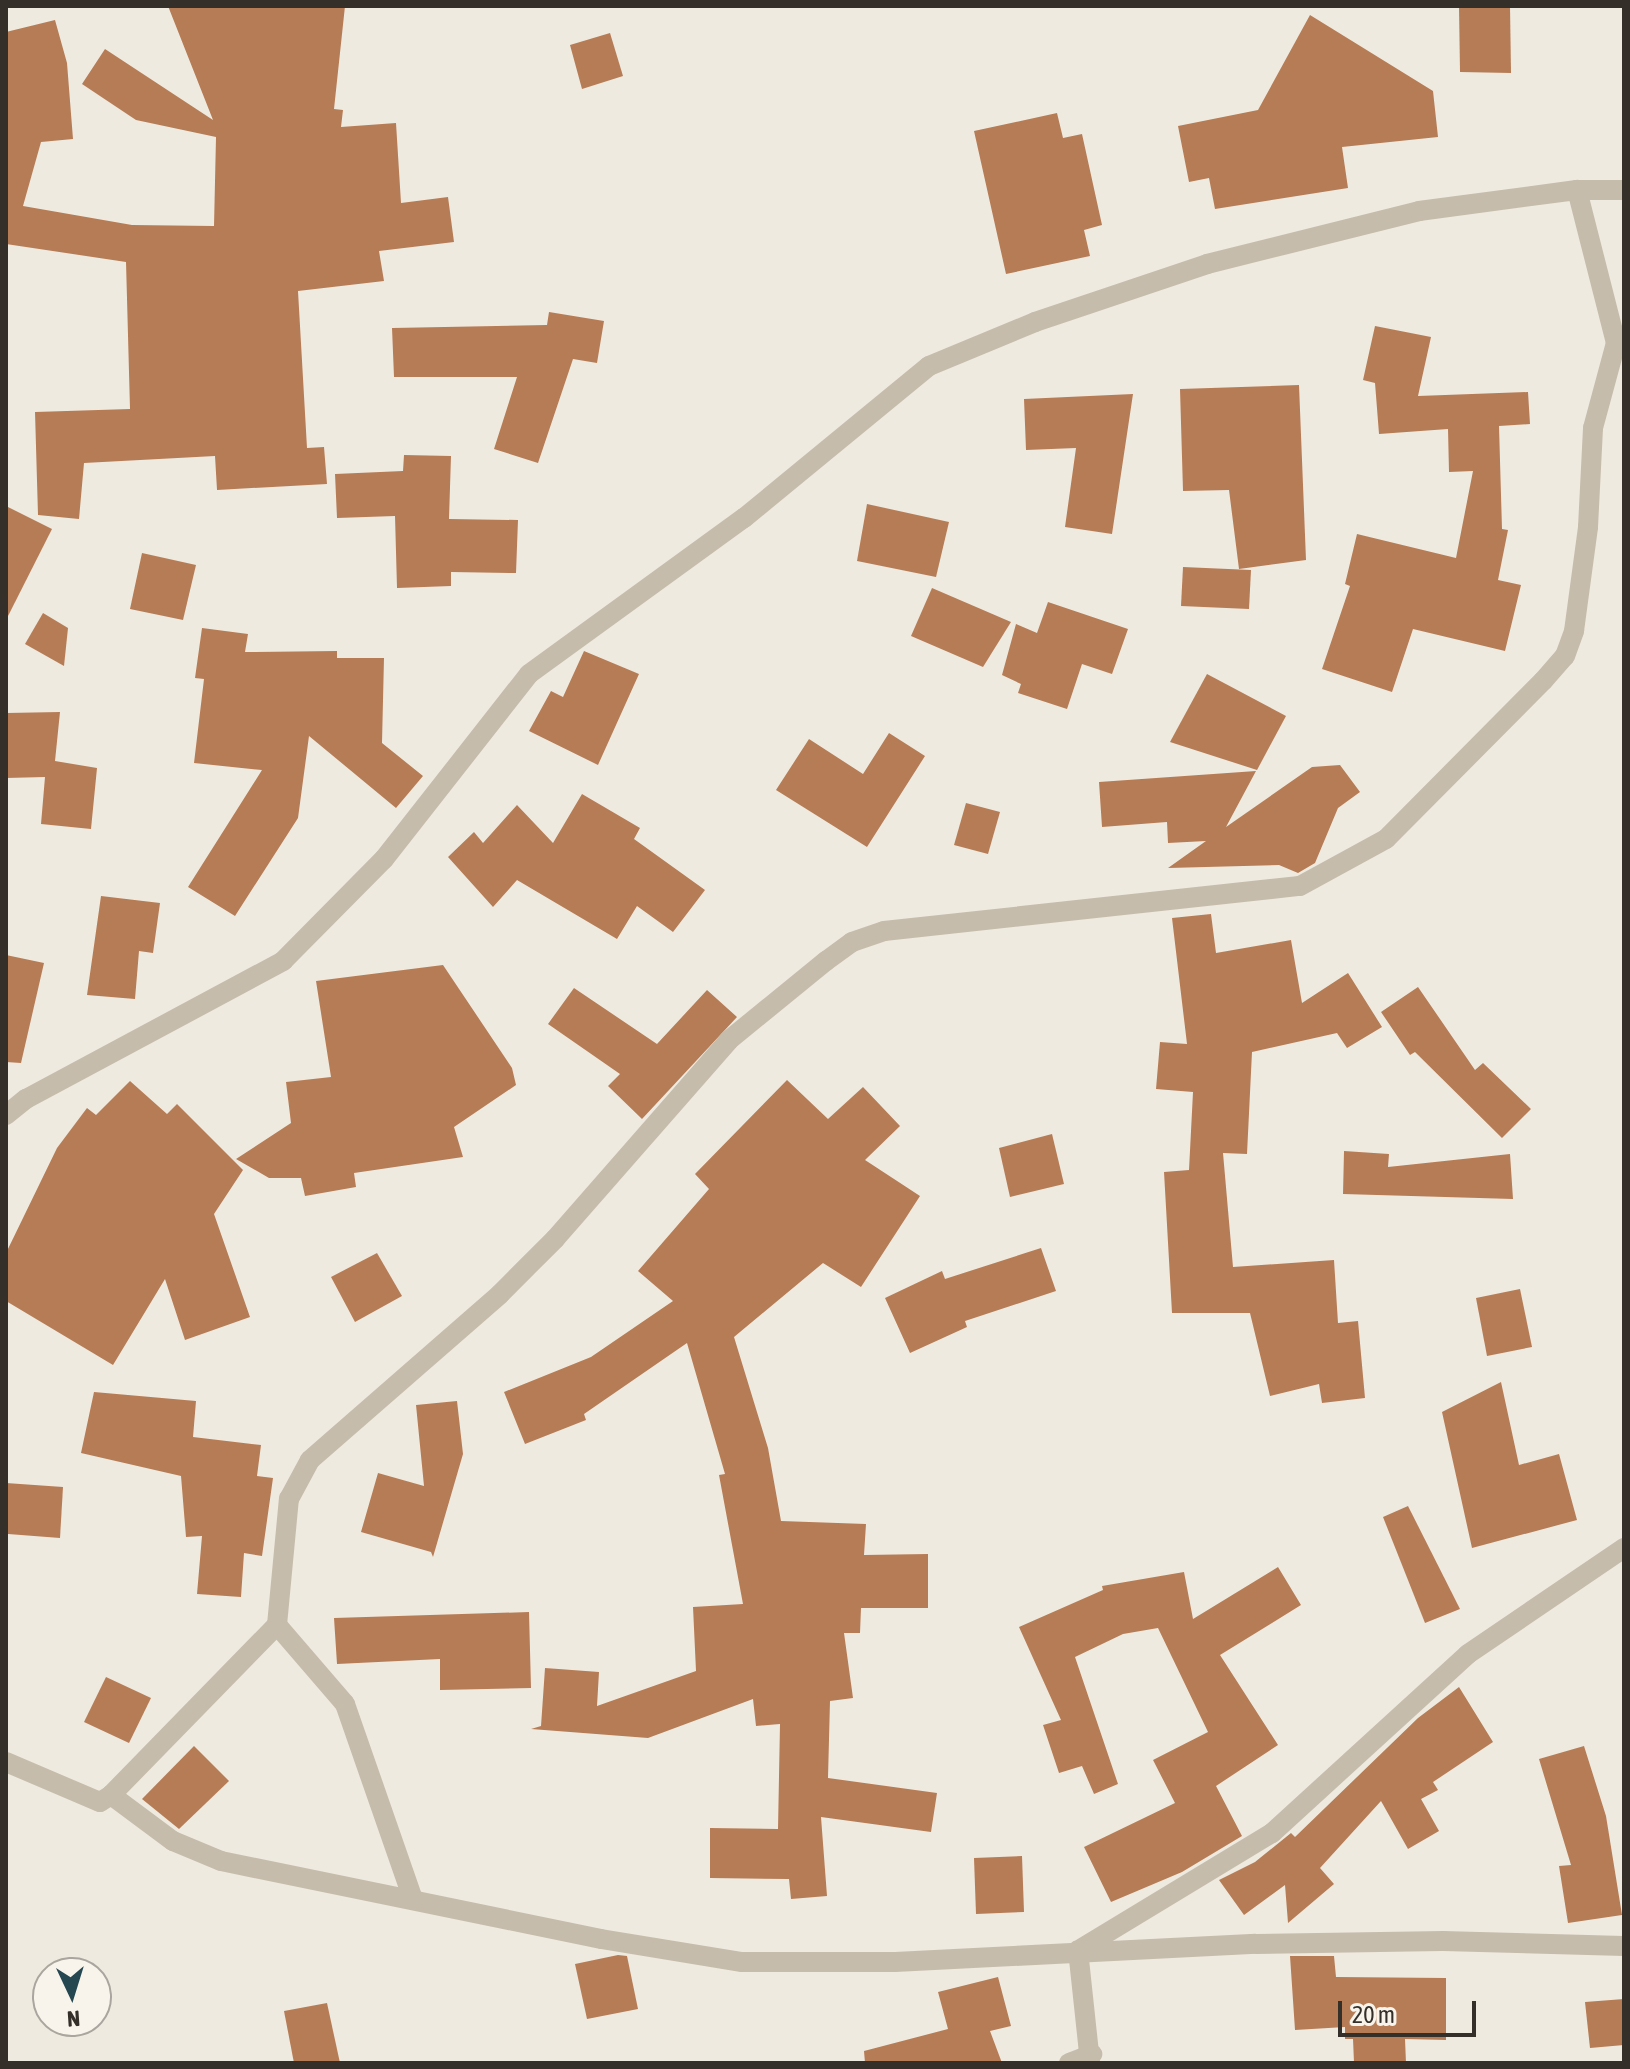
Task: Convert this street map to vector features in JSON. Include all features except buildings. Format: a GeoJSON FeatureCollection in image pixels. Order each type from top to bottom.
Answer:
{"type":"FeatureCollection","features":[{"type":"Feature","properties":{"kind":"street"},"geometry":{"type":"LineString","coordinates":[[6,1115],[26,1099],[283,961],[384,859],[529,674],[744,518],[929,366],[1035,322],[1207,264],[1419,211],[1577,190],[1624,190]]}},
{"type":"Feature","properties":{"kind":"street"},"geometry":{"type":"LineString","coordinates":[[6,1762],[100,1802],[111,1795],[277,1625],[289,1499],[310,1460],[500,1294],[555,1239],[729,1040],[834,955],[884,931],[1300,886],[1386,839],[1417,811],[1453,766],[1565,656],[1574,631],[1588,527],[1593,428],[1620,341],[1577,190]]}},
{"type":"Feature","properties":{"kind":"street"},"geometry":{"type":"LineString","coordinates":[[1078,1950],[1272,1833],[1468,1654],[1624,1548]]}},
{"type":"Feature","properties":{"kind":"street"},"geometry":{"type":"LineString","coordinates":[[277,1625],[345,1704],[413,1899]]}},
{"type":"Feature","properties":{"kind":"street"},"geometry":{"type":"LineString","coordinates":[[111,1795],[173,1841],[221,1861],[742,1962],[895,1962],[1078,1950],[1443,1941],[1624,1946]]}},
{"type":"Feature","properties":{"kind":"street"},"geometry":{"type":"LineString","coordinates":[[1069,2063],[1091,2058],[1078,1950]]}}]}
